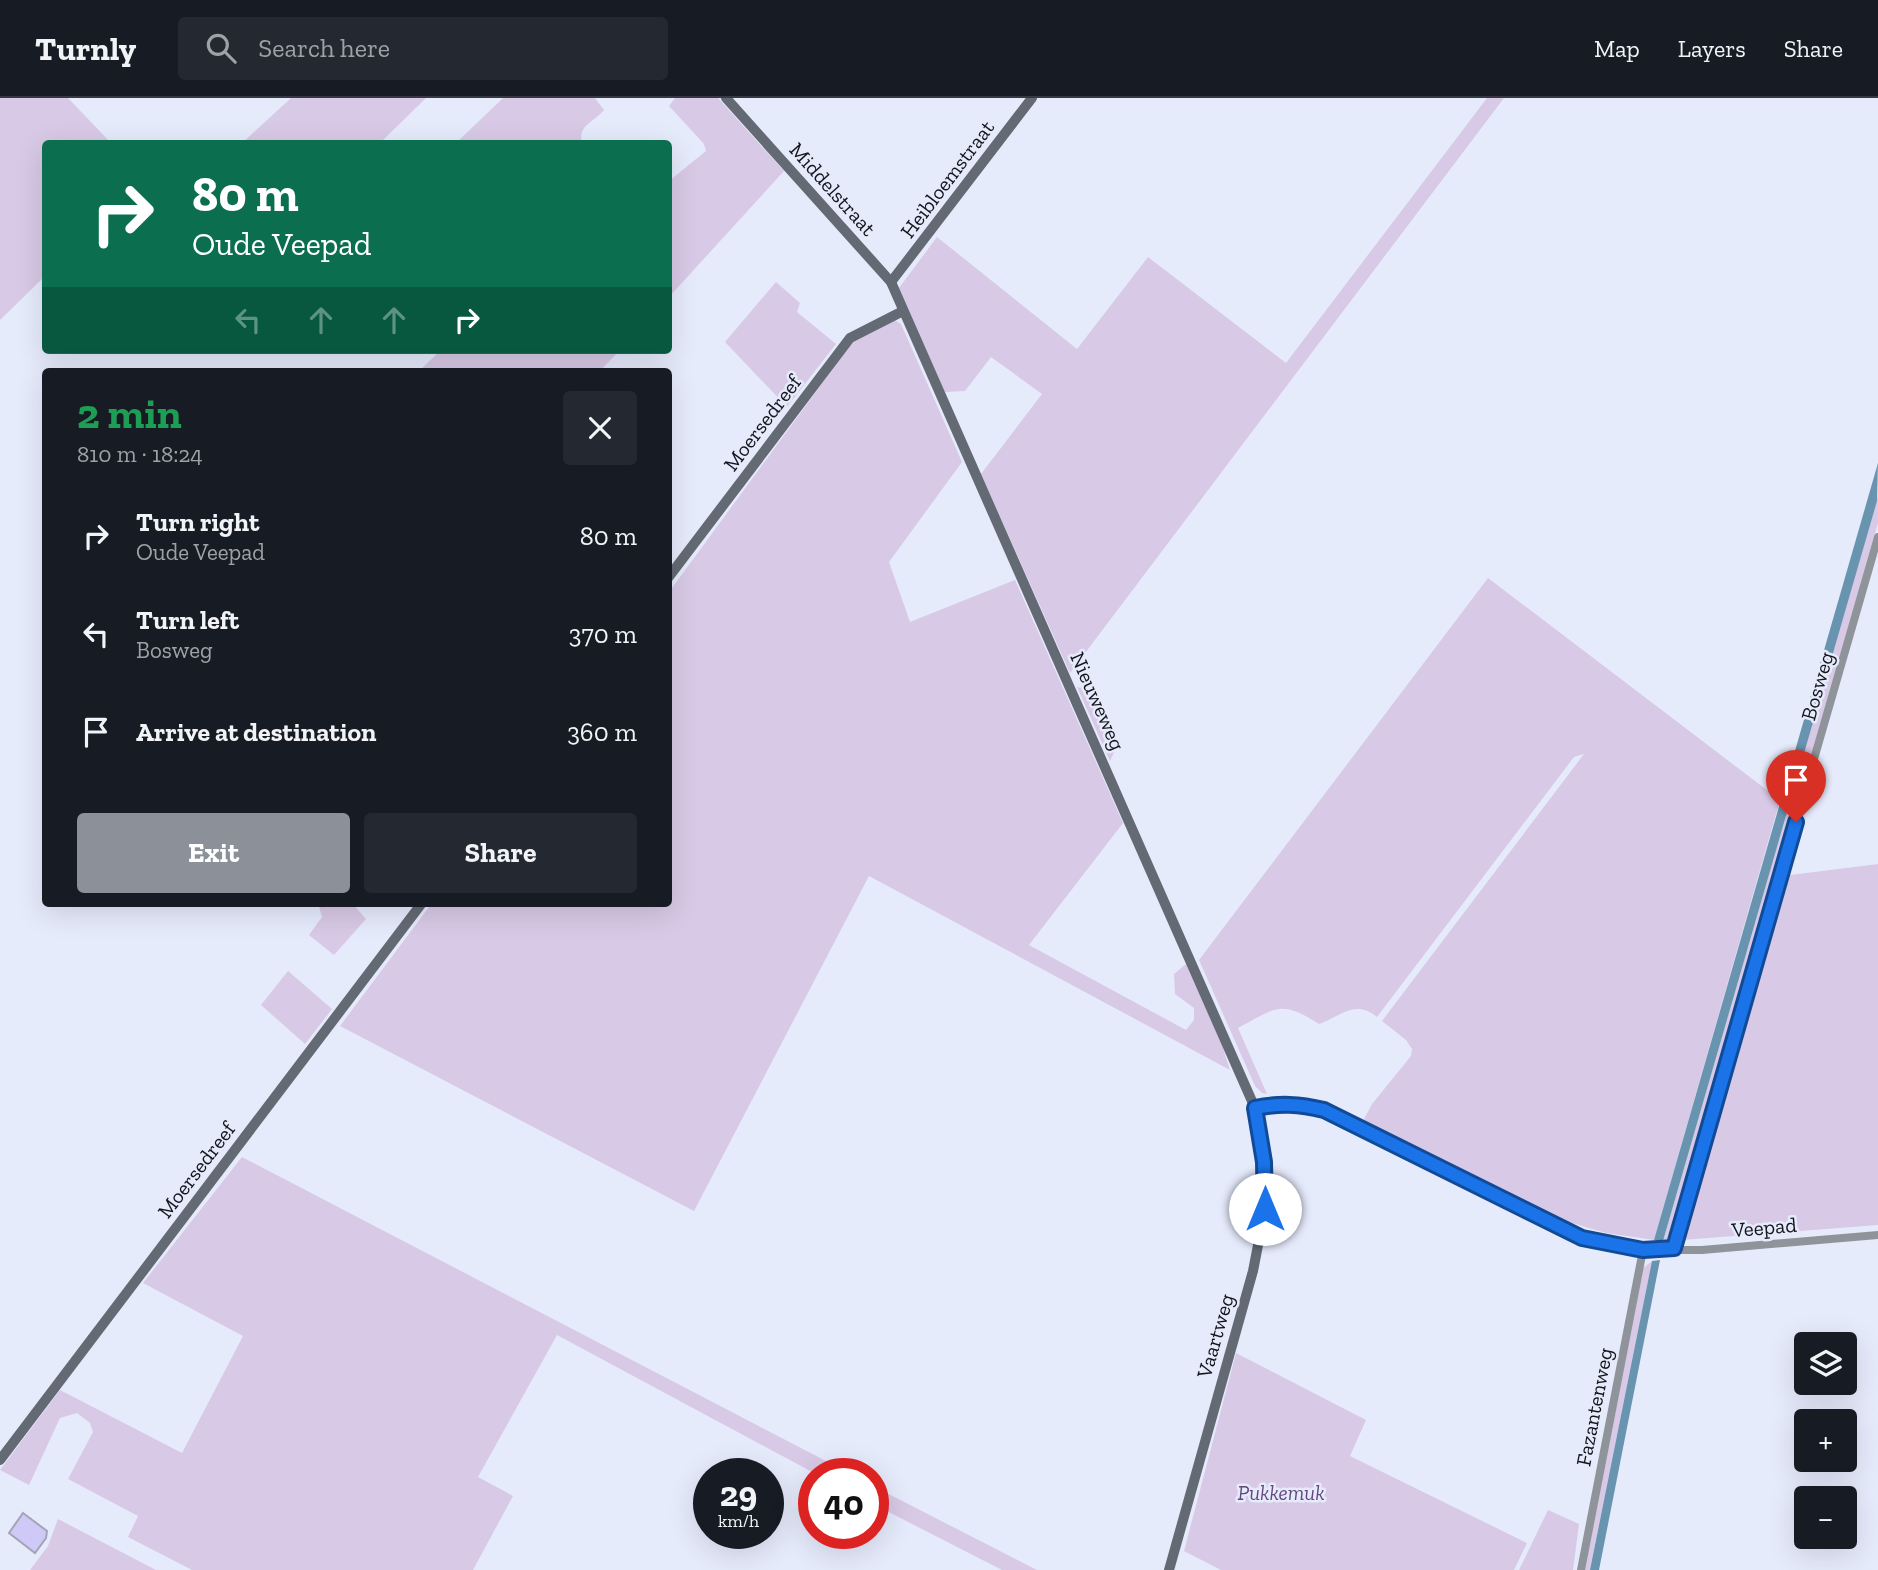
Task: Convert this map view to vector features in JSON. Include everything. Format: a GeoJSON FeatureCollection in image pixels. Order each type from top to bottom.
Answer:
{"type":"FeatureCollection","features":[{"type":"Feature","properties":{"kind":"street","name":"Middelstraat"},"geometry":{"type":"LineString","coordinates":[[726,98],[891,282],[903,311]]}},
{"type":"Feature","properties":{"kind":"street","name":"Heibloemstraat"},"geometry":{"type":"LineString","coordinates":[[891,282],[1032,98]]}},
{"type":"Feature","properties":{"kind":"street","name":"Moersedreef"},"geometry":{"type":"LineString","coordinates":[[672,573],[850,338],[903,311]]}},
{"type":"Feature","properties":{"kind":"street","name":"Nieuweweg"},"geometry":{"type":"LineString","coordinates":[[903,311],[1255,1108]]}},
{"type":"Feature","properties":{"kind":"street","name":"Bosweg"},"geometry":{"type":"LineString","coordinates":[[1674,1248],[1878,537]]}},
{"type":"Feature","properties":{"kind":"street","name":"Moersedreef"},"geometry":{"type":"LineString","coordinates":[[0,1460],[419,907]]}},
{"type":"Feature","properties":{"kind":"street","name":"Veepad"},"geometry":{"type":"LineString","coordinates":[[1255,1108],[1279,1103],[1324,1110],[1582,1238],[1643,1250],[1702,1250],[1878,1235]]}},
{"type":"Feature","properties":{"kind":"street","name":"Vaartweg"},"geometry":{"type":"LineString","coordinates":[[1169,1570],[1254,1271],[1265,1209],[1264,1162],[1255,1108]]}},
{"type":"Feature","properties":{"kind":"street","name":"Fazantenweg"},"geometry":{"type":"LineString","coordinates":[[1581,1570],[1643,1250]]}},
{"type":"Feature","properties":{"kind":"green space"},"geometry":{"type":"Polygon","coordinates":[[[0,98],[68,98],[108,140],[42,140],[42,279],[0,320],[0,98]]]}},
{"type":"Feature","properties":{"kind":"green space"},"geometry":{"type":"Polygon","coordinates":[[[291,98],[426,98],[383,140],[245,140],[291,98]]]}},
{"type":"Feature","properties":{"kind":"green space"},"geometry":{"type":"Polygon","coordinates":[[[503,98],[595,98],[604,110],[584,128],[582,140],[459,140],[503,98]]]}},
{"type":"Feature","properties":{"kind":"green space"},"geometry":{"type":"Polygon","coordinates":[[[675,98],[718,98],[784,171],[672,294],[672,179],[706,151],[704,144],[669,106],[675,98]]]}},
{"type":"Feature","properties":{"kind":"green space"},"geometry":{"type":"Polygon","coordinates":[[[1487,98],[1504,98],[1070,673],[981,474],[1042,394],[991,357],[965,391],[945,392],[899,288],[937,237],[1077,349],[1148,257],[1286,363],[1487,98]]]}},
{"type":"Feature","properties":{"kind":"green space"},"geometry":{"type":"Polygon","coordinates":[[[776,282],[800,303],[797,312],[836,344],[787,407],[725,342],[776,282]]]}},
{"type":"Feature","properties":{"kind":"green space"},"geometry":{"type":"Polygon","coordinates":[[[895,320],[901,324],[962,462],[889,562],[910,622],[1015,580],[1123,823],[1029,945],[1186,1030],[1194,1020],[1194,1008],[1175,994],[1174,974],[1186,964],[1221,1042],[1230,1070],[869,876],[694,1211],[340,1026],[429,907],[672,907],[672,588],[854,340],[895,320]]]}},
{"type":"Feature","properties":{"kind":"green space"},"geometry":{"type":"Polygon","coordinates":[[[437,354],[616,354],[603,368],[422,368],[437,354]]]}},
{"type":"Feature","properties":{"kind":"green space"},"geometry":{"type":"Polygon","coordinates":[[[1878,496],[1878,523],[1673,1234],[1670,1240],[1663,1241],[1878,496]]]}},
{"type":"Feature","properties":{"kind":"green space"},"geometry":{"type":"Polygon","coordinates":[[[1488,578],[1780,800],[1654,1240],[1606,1233],[1565,1221],[1363,1121],[1372,1104],[1411,1056],[1412,1049],[1406,1040],[1382,1021],[1584,754],[1574,757],[1377,1017],[1362,1009],[1355,1009],[1319,1024],[1295,1011],[1278,1009],[1238,1028],[1267,1094],[1255,1086],[1199,960],[1488,578]]]}},
{"type":"Feature","properties":{"kind":"green space"},"geometry":{"type":"Polygon","coordinates":[[[1077,687],[1086,689],[1115,750],[1110,761],[1077,687]]]}},
{"type":"Feature","properties":{"kind":"green space"},"geometry":{"type":"Polygon","coordinates":[[[1878,864],[1878,1225],[1682,1240],[1790,875],[1878,864]]]}},
{"type":"Feature","properties":{"kind":"green space"},"geometry":{"type":"Polygon","coordinates":[[[319,907],[356,907],[366,919],[334,955],[309,935],[322,917],[319,907]]]}},
{"type":"Feature","properties":{"kind":"green space"},"geometry":{"type":"Polygon","coordinates":[[[288,971],[332,1009],[305,1044],[261,1005],[288,971]]]}},
{"type":"Feature","properties":{"kind":"green space"},"geometry":{"type":"Polygon","coordinates":[[[242,1157],[820,1458],[798,1458],[798,1464],[557,1335],[478,1477],[513,1496],[473,1570],[192,1570],[128,1537],[138,1516],[68,1479],[93,1432],[90,1423],[77,1413],[60,1418],[29,1485],[0,1470],[60,1390],[182,1453],[243,1336],[143,1283],[242,1157]]]}},
{"type":"Feature","properties":{"kind":"green space"},"geometry":{"type":"Polygon","coordinates":[[[1652,1261],[1590,1570],[1584,1570],[1642,1269],[1652,1261]]]}},
{"type":"Feature","properties":{"kind":"green space","name":"Pukkemuk"},"geometry":{"type":"Polygon","coordinates":[[[1236,1353],[1366,1420],[1350,1456],[1527,1543],[1514,1570],[1221,1570],[1184,1551],[1236,1353]]]}},
{"type":"Feature","properties":{"kind":"green space"},"geometry":{"type":"Polygon","coordinates":[[[889,1494],[1037,1570],[1002,1570],[889,1512],[889,1494]]]}},
{"type":"Feature","properties":{"kind":"green space"},"geometry":{"type":"Polygon","coordinates":[[[1548,1510],[1579,1524],[1573,1570],[1519,1570],[1548,1510]]]}},
{"type":"Feature","properties":{"kind":"green space"},"geometry":{"type":"Polygon","coordinates":[[[58,1519],[156,1570],[30,1570],[48,1546],[58,1519]]]}},
{"type":"Feature","properties":{"kind":"water"},"geometry":{"type":"Polygon","coordinates":[[[1878,463],[1877,501],[1663,1241],[1654,1240],[1878,463]]]}},
{"type":"Feature","properties":{"kind":"water"},"geometry":{"type":"Polygon","coordinates":[[[1660,1260],[1599,1570],[1590,1570],[1652,1261],[1660,1260]]]}},
{"type":"Feature","properties":{"kind":"building"},"geometry":{"type":"Polygon","coordinates":[[[23,1513],[47,1531],[46,1538],[35,1553],[9,1533],[23,1513]]]}},
{"type":"Feature","properties":{"kind":"route"},"geometry":{"type":"LineString","coordinates":[[1265,1209],[1264,1162],[1255,1108],[1279,1103],[1305,1105],[1324,1110],[1582,1238],[1643,1250],[1674,1248],[1796,822]]}}]}
